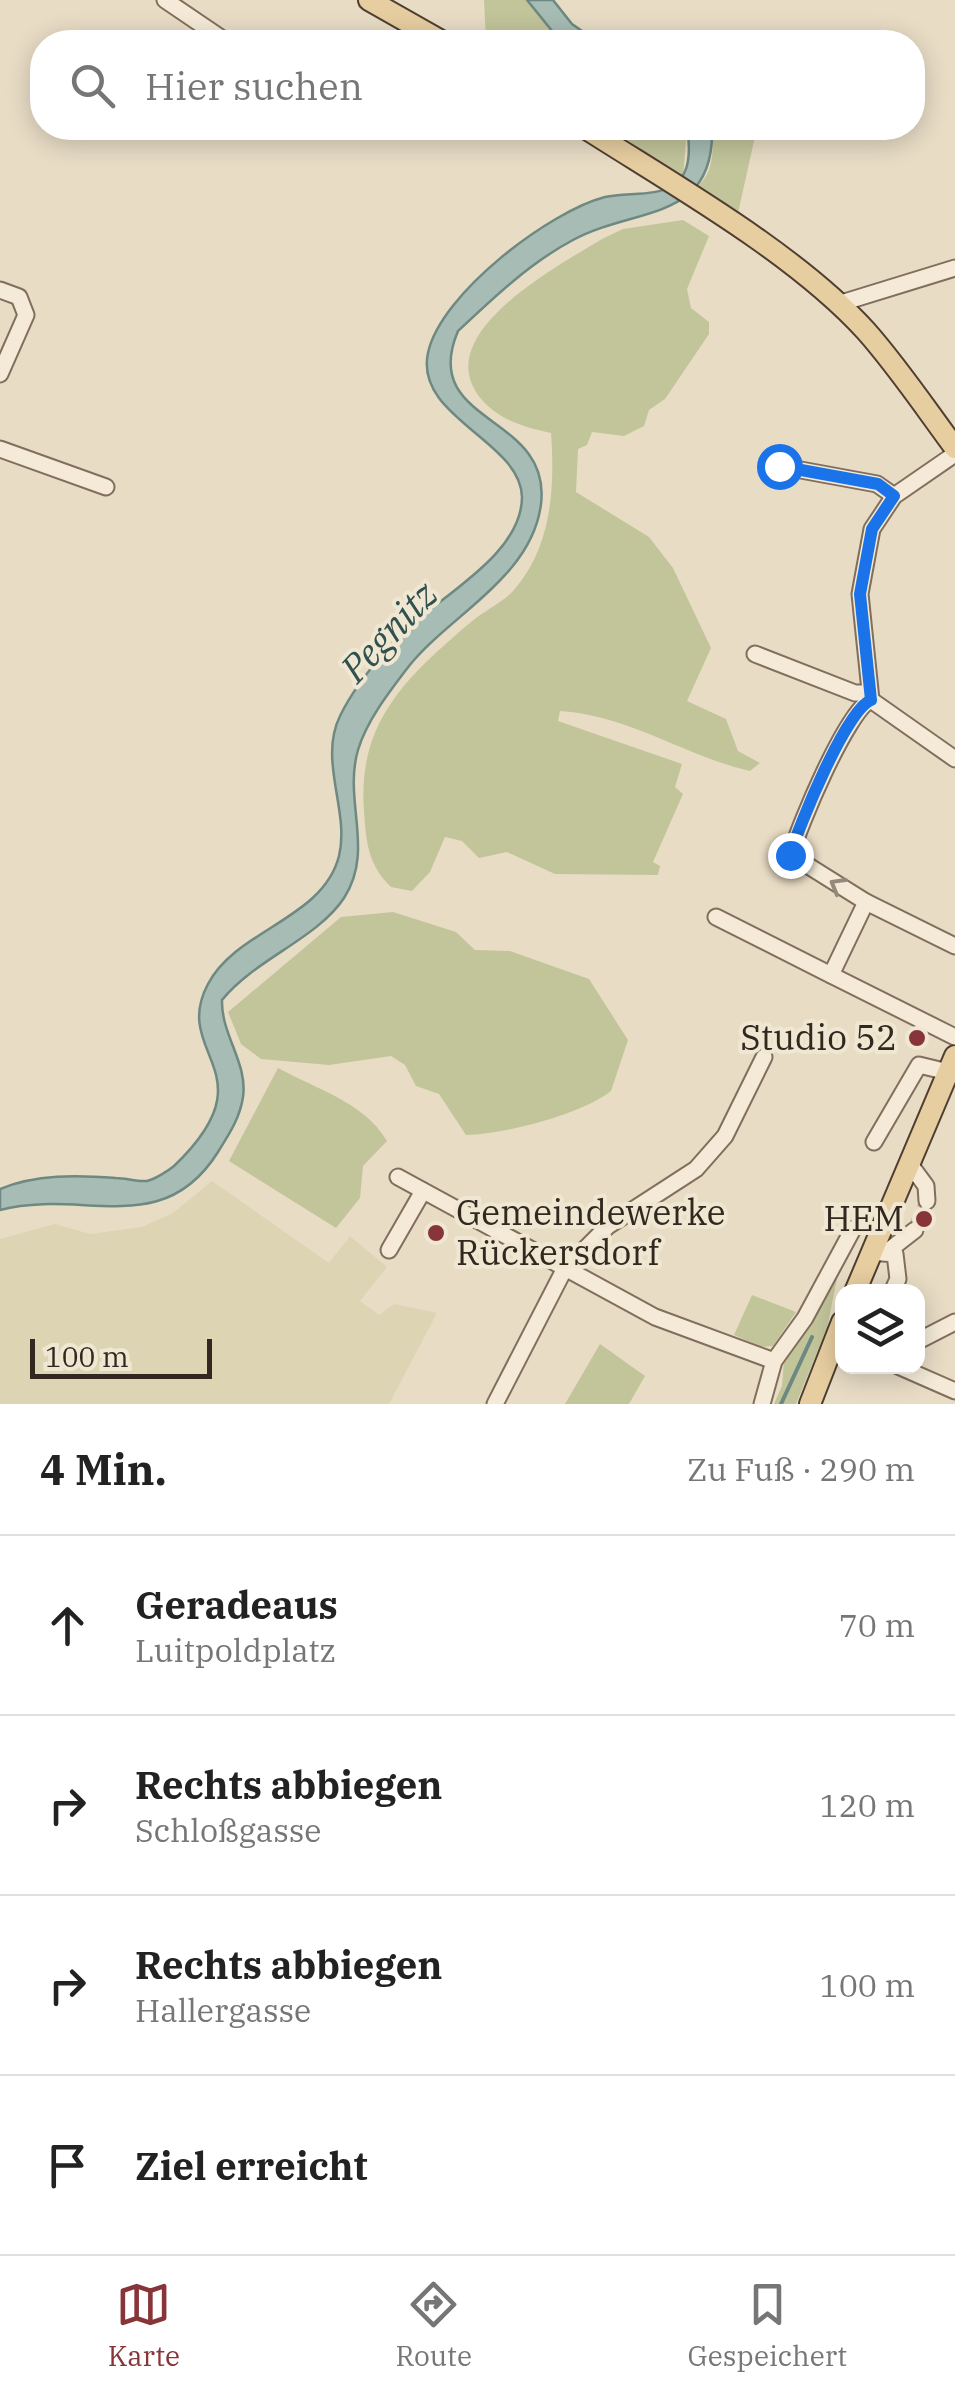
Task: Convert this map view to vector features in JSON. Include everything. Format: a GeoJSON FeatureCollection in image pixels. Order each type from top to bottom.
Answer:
{"type":"FeatureCollection","features":[{"type":"Feature","properties":{"kind":"main road"},"geometry":{"type":"LineString","coordinates":[[370,0],[422,30]]}},
{"type":"Feature","properties":{"kind":"main road"},"geometry":{"type":"LineString","coordinates":[[603,140],[730,221],[838,304],[867,332],[954,446]]}},
{"type":"Feature","properties":{"kind":"main road"},"geometry":{"type":"LineString","coordinates":[[860,1284],[880,1251],[908,1163],[952,1064]]}},
{"type":"Feature","properties":{"kind":"main road"},"geometry":{"type":"LineString","coordinates":[[810,1404],[835,1344]]}},
{"type":"Feature","properties":{"kind":"street"},"geometry":{"type":"LineString","coordinates":[[164,0],[209,30]]}},
{"type":"Feature","properties":{"kind":"street"},"geometry":{"type":"LineString","coordinates":[[838,304],[955,268]]}},
{"type":"Feature","properties":{"kind":"street"},"geometry":{"type":"LineString","coordinates":[[0,290],[19,297],[26,315],[0,374]]}},
{"type":"Feature","properties":{"kind":"street"},"geometry":{"type":"LineString","coordinates":[[869,697],[860,594],[872,529],[894,496],[954,446]]}},
{"type":"Feature","properties":{"kind":"street"},"geometry":{"type":"LineString","coordinates":[[0,449],[106,487]]}},
{"type":"Feature","properties":{"kind":"street"},"geometry":{"type":"LineString","coordinates":[[772,477],[779,466],[878,484],[894,496]]}},
{"type":"Feature","properties":{"kind":"street"},"geometry":{"type":"LineString","coordinates":[[755,654],[869,697],[955,760]]}},
{"type":"Feature","properties":{"kind":"street"},"geometry":{"type":"LineString","coordinates":[[869,697],[860,704],[831,755],[790,855],[866,902],[955,946]]}},
{"type":"Feature","properties":{"kind":"street"},"geometry":{"type":"LineString","coordinates":[[832,975],[866,902]]}},
{"type":"Feature","properties":{"kind":"street"},"geometry":{"type":"LineString","coordinates":[[716,916],[955,1037]]}},
{"type":"Feature","properties":{"kind":"street"},"geometry":{"type":"LineString","coordinates":[[494,1404],[564,1270],[608,1226],[696,1169],[725,1136],[764,1057]]}},
{"type":"Feature","properties":{"kind":"street"},"geometry":{"type":"LineString","coordinates":[[874,1142],[919,1065],[952,1064]]}},
{"type":"Feature","properties":{"kind":"street"},"geometry":{"type":"LineString","coordinates":[[908,1163],[926,1186],[927,1201]]}},
{"type":"Feature","properties":{"kind":"street"},"geometry":{"type":"LineString","coordinates":[[398,1177],[655,1317],[774,1361]]}},
{"type":"Feature","properties":{"kind":"street"},"geometry":{"type":"LineString","coordinates":[[389,1250],[422,1191]]}},
{"type":"Feature","properties":{"kind":"street"},"geometry":{"type":"LineString","coordinates":[[762,1404],[774,1361],[806,1318],[853,1228]]}},
{"type":"Feature","properties":{"kind":"street"},"geometry":{"type":"LineString","coordinates":[[894,1284],[899,1264],[880,1251],[915,1230]]}},
{"type":"Feature","properties":{"kind":"street"},"geometry":{"type":"LineString","coordinates":[[925,1337],[955,1322]]}},
{"type":"Feature","properties":{"kind":"street"},"geometry":{"type":"LineString","coordinates":[[916,1374],[955,1391]]}},
{"type":"Feature","properties":{"kind":"shaded area"},"geometry":{"type":"Polygon","coordinates":[[[212,1181],[329,1263],[350,1236],[387,1267],[360,1301],[379,1315],[394,1304],[437,1313],[389,1404],[0,1404],[0,1239],[55,1224],[90,1234],[142,1227],[173,1213],[212,1181]]]}},
{"type":"Feature","properties":{"kind":"green space"},"geometry":{"type":"Polygon","coordinates":[[[484,0],[527,0],[551,30],[485,30],[484,0]]]}},
{"type":"Feature","properties":{"kind":"green space"},"geometry":{"type":"Polygon","coordinates":[[[626,140],[686,140],[683,177],[626,140]]]}},
{"type":"Feature","properties":{"kind":"green space"},"geometry":{"type":"Polygon","coordinates":[[[712,140],[754,140],[738,213],[697,187],[710,167],[712,140]]]}},
{"type":"Feature","properties":{"kind":"green space"},"geometry":{"type":"Polygon","coordinates":[[[683,220],[709,236],[687,289],[691,308],[709,322],[709,334],[665,399],[649,410],[644,426],[624,436],[592,432],[587,445],[578,449],[576,492],[649,537],[673,568],[711,648],[687,701],[726,719],[738,751],[760,763],[750,771],[609,720],[560,711],[558,721],[682,764],[675,787],[683,794],[653,862],[660,866],[658,875],[555,874],[507,852],[479,858],[462,841],[445,837],[430,872],[412,891],[391,887],[373,861],[365,822],[364,780],[378,726],[391,703],[426,662],[513,591],[536,555],[548,516],[551,433],[510,421],[485,403],[469,371],[472,348],[486,325],[507,304],[582,251],[623,229],[683,220]]]}},
{"type":"Feature","properties":{"kind":"green space"},"geometry":{"type":"Polygon","coordinates":[[[393,912],[456,932],[475,950],[510,951],[589,979],[628,1040],[611,1091],[581,1108],[542,1122],[466,1135],[439,1094],[416,1086],[405,1065],[391,1056],[329,1065],[261,1059],[241,1044],[228,1012],[341,917],[393,912]]]}},
{"type":"Feature","properties":{"kind":"green space"},"geometry":{"type":"Polygon","coordinates":[[[278,1068],[352,1106],[387,1141],[363,1166],[360,1198],[336,1228],[229,1161],[278,1068]]]}},
{"type":"Feature","properties":{"kind":"green space"},"geometry":{"type":"Polygon","coordinates":[[[838,1274],[827,1328],[796,1404],[774,1404],[782,1386],[784,1360],[838,1274]]]}},
{"type":"Feature","properties":{"kind":"green space"},"geometry":{"type":"Polygon","coordinates":[[[752,1295],[796,1312],[773,1346],[761,1347],[734,1335],[752,1295]]]}},
{"type":"Feature","properties":{"kind":"green space"},"geometry":{"type":"Polygon","coordinates":[[[600,1344],[645,1376],[629,1404],[565,1404],[600,1344]]]}},
{"type":"Feature","properties":{"kind":"water"},"geometry":{"type":"Polygon","coordinates":[[[527,0],[553,0],[581,30],[551,30],[527,0]]]}},
{"type":"Feature","properties":{"kind":"water"},"geometry":{"type":"Polygon","coordinates":[[[688,140],[711,140],[709,159],[700,181],[686,196],[667,207],[597,229],[557,249],[513,281],[458,331],[451,362],[456,385],[470,403],[527,452],[539,474],[541,504],[534,530],[506,574],[409,666],[367,728],[354,769],[357,862],[344,898],[318,925],[251,973],[222,1000],[242,1072],[243,1097],[234,1126],[218,1152],[196,1179],[172,1196],[146,1204],[31,1205],[0,1210],[0,1189],[42,1178],[150,1180],[174,1166],[202,1134],[215,1108],[218,1086],[200,1029],[200,1008],[208,984],[238,950],[316,895],[339,856],[341,821],[332,751],[340,716],[365,676],[395,640],[491,559],[518,519],[522,497],[517,477],[505,460],[451,412],[428,375],[428,353],[437,330],[475,281],[528,237],[582,205],[605,197],[667,189],[684,174],[688,140]]]}},
{"type":"Feature","properties":{"kind":"waterway"},"geometry":{"type":"LineString","coordinates":[[781,1404],[812,1337]]}},
{"type":"Feature","properties":{"kind":"tunnel"},"geometry":{"type":"LineString","coordinates":[[915,1230],[927,1201]]}},
{"type":"Feature","properties":{"kind":"place","name":"Studio 52"},"geometry":{"type":"Point","coordinates":[917,1038]}},
{"type":"Feature","properties":{"kind":"place","name":"HEM"},"geometry":{"type":"Point","coordinates":[924,1219]}},
{"type":"Feature","properties":{"kind":"place","name":"Gemeindewerke Rückersdorf"},"geometry":{"type":"Point","coordinates":[436,1233]}},
{"type":"Feature","properties":{"kind":"route"},"geometry":{"type":"LineString","coordinates":[[779,466],[878,484],[894,496],[872,529],[860,594],[871,700],[860,704],[831,755],[790,855]]}},
{"type":"Feature","properties":{"kind":"water label","name":"Pegnitz"},"geometry":{"type":"Point","coordinates":[389,632]}}]}
